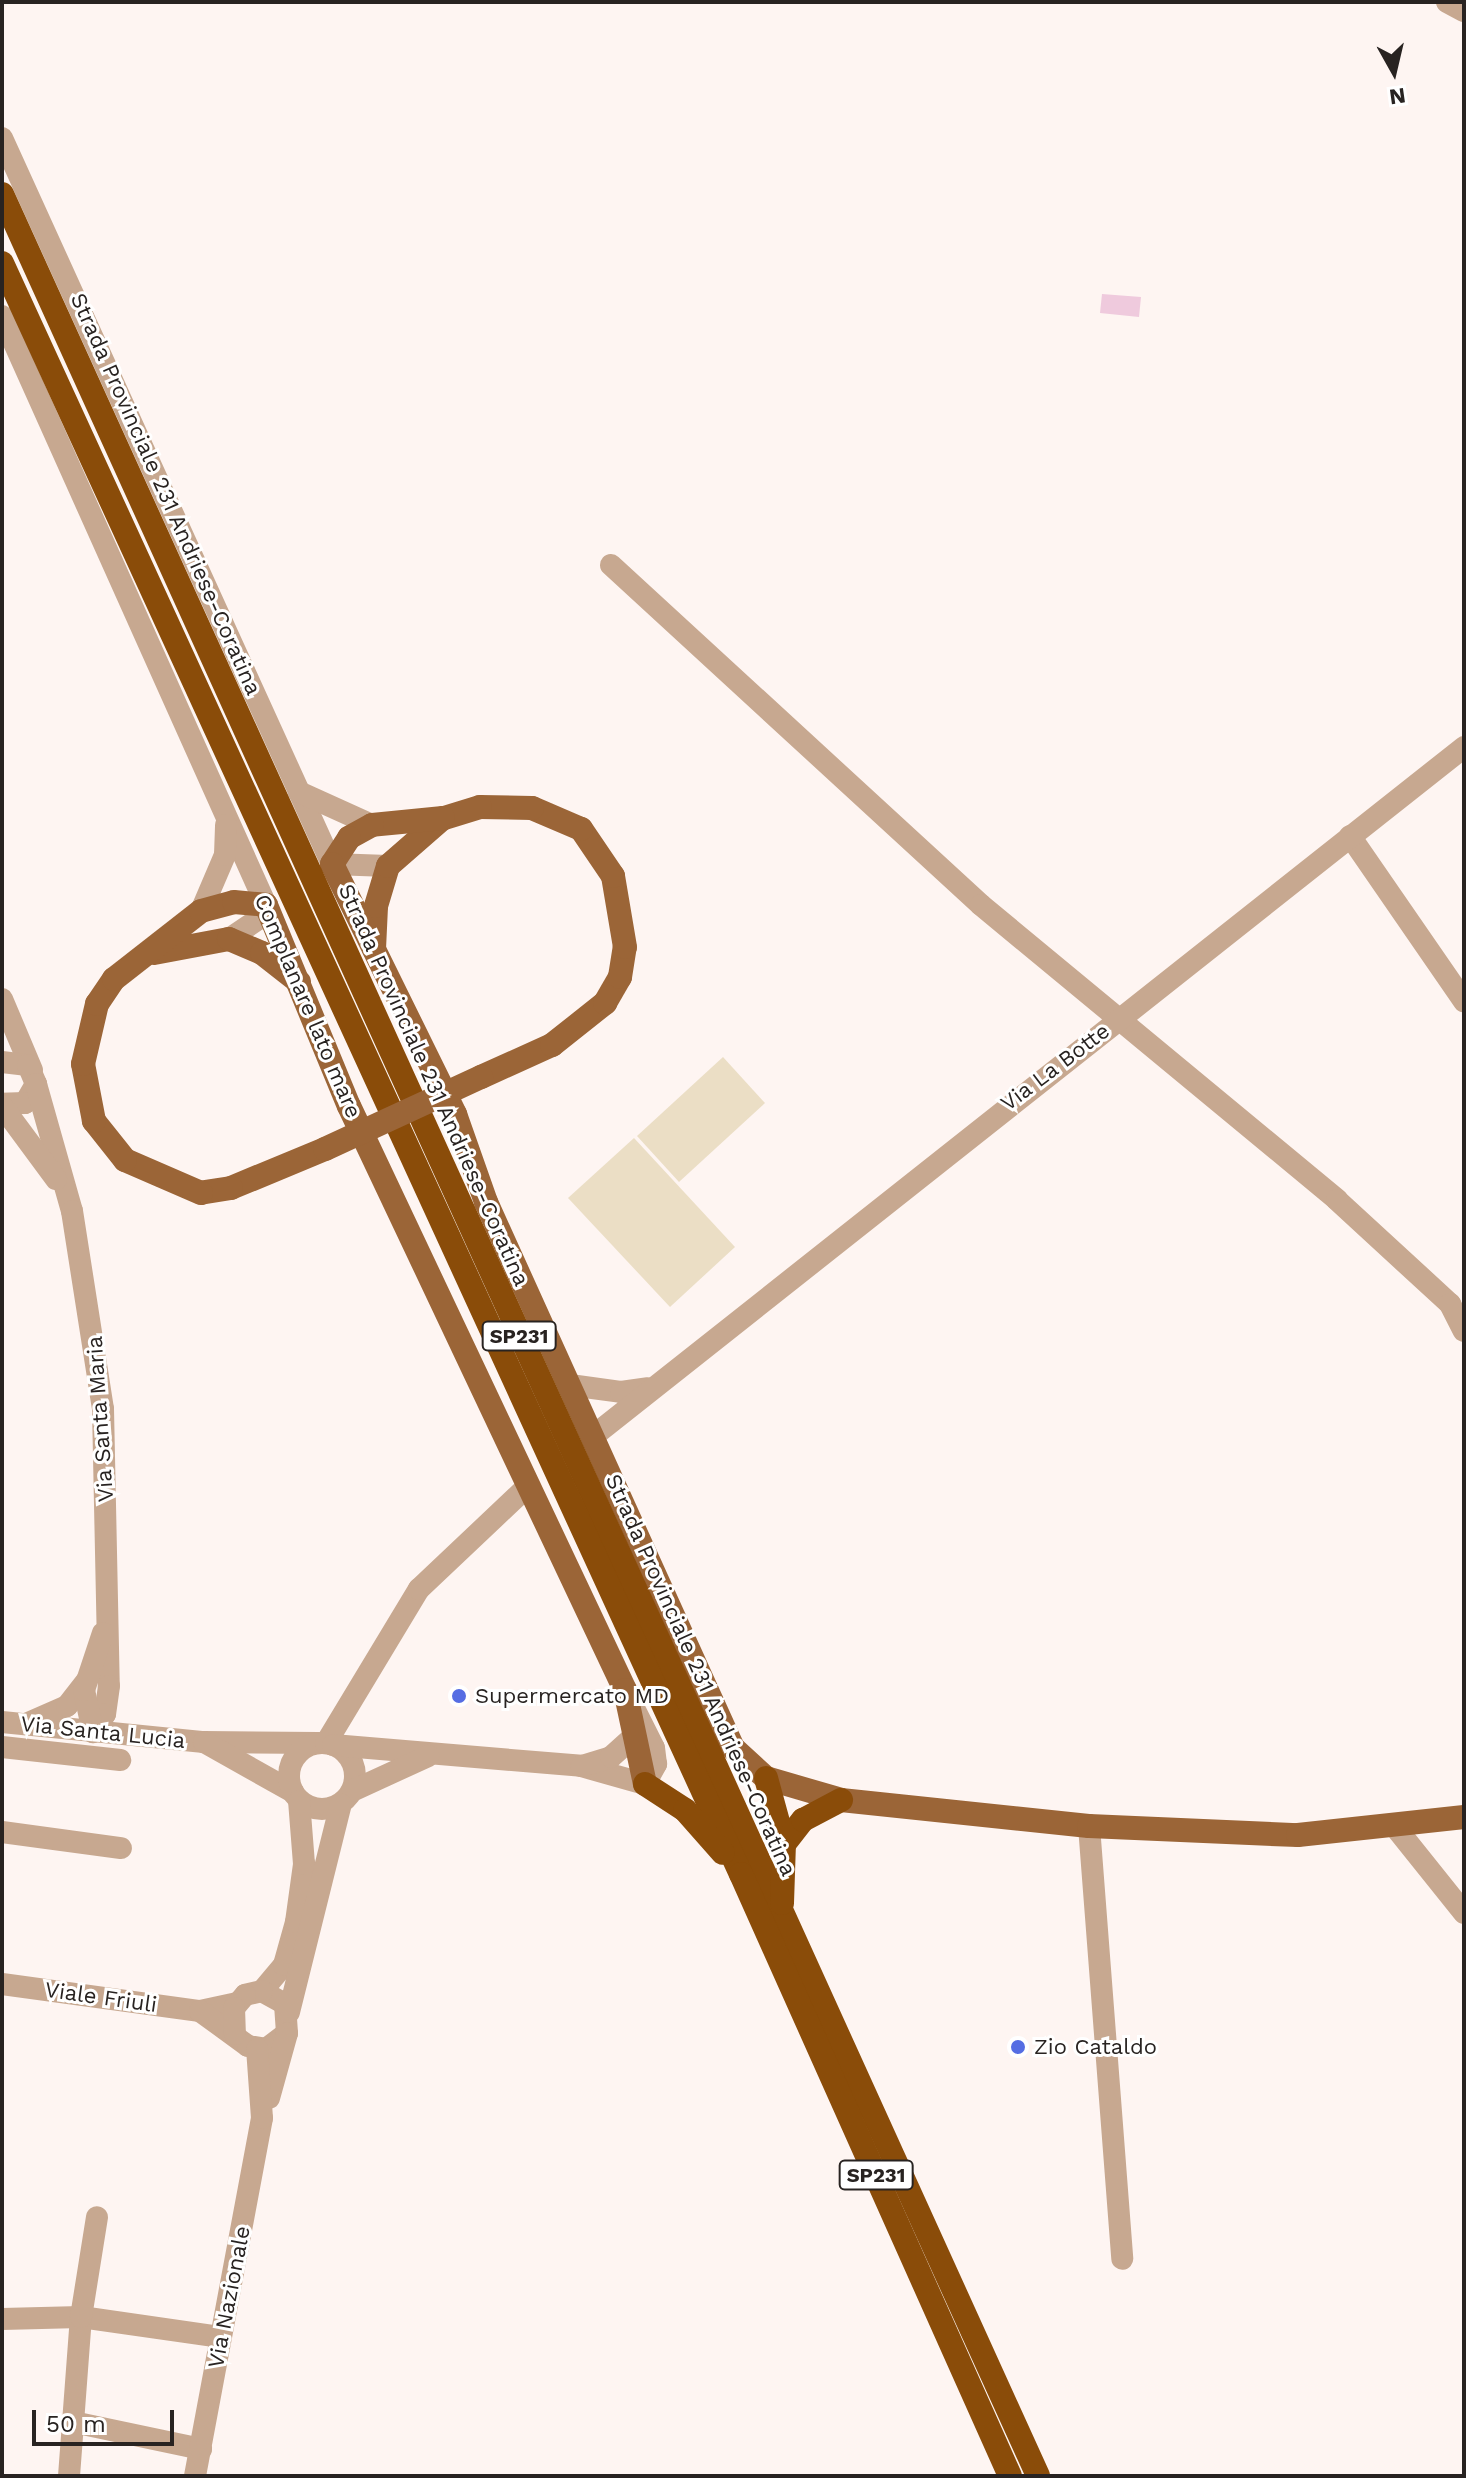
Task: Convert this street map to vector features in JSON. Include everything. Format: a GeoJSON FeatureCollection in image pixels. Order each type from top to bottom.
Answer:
{"type":"FeatureCollection","features":[{"type":"Feature","properties":{"kind":"highway","name":"Strada Provinciale 231 Andriese-Coratina"},"geometry":{"type":"LineString","coordinates":[[2,194],[1038,2476]]}},
{"type":"Feature","properties":{"kind":"highway","name":"Strada Provinciale 231 Andriese-Coratina"},"geometry":{"type":"LineString","coordinates":[[2,263],[741,1874],[1010,2476]]}},
{"type":"Feature","properties":{"kind":"highway"},"geometry":{"type":"LineString","coordinates":[[766,1778],[784,1844],[784,1921]]}},
{"type":"Feature","properties":{"kind":"highway"},"geometry":{"type":"LineString","coordinates":[[645,1784],[685,1810],[741,1874]]}},
{"type":"Feature","properties":{"kind":"highway"},"geometry":{"type":"LineString","coordinates":[[784,1844],[803,1820],[841,1800]]}},
{"type":"Feature","properties":{"kind":"main road"},"geometry":{"type":"LineString","coordinates":[[266,905],[234,902],[201,911],[114,979],[97,1004],[83,1064],[94,1121],[125,1160],[201,1193],[231,1188],[325,1149],[481,1077],[552,1045],[605,1003],[620,977],[624,911],[598,849],[558,816],[508,805],[443,818],[372,825],[349,838],[332,864],[374,958],[444,1091],[486,1202],[733,1748],[766,1778],[841,1800],[1089,1826],[1298,1835],[1396,1828],[1464,1817]]}},
{"type":"Feature","properties":{"kind":"main road"},"geometry":{"type":"LineString","coordinates":[[374,958],[376,906],[388,866],[443,818]]}},
{"type":"Feature","properties":{"kind":"main road","name":"Complanare lato mare"},"geometry":{"type":"LineString","coordinates":[[266,905],[303,985],[349,1106],[625,1690],[632,1738],[645,1784]]}},
{"type":"Feature","properties":{"kind":"main road"},"geometry":{"type":"LineString","coordinates":[[144,955],[229,939],[262,953],[303,985]]}},
{"type":"Feature","properties":{"kind":"street"},"geometry":{"type":"LineString","coordinates":[[1447,2],[1464,11]]}},
{"type":"Feature","properties":{"kind":"street"},"geometry":{"type":"LineString","coordinates":[[2,138],[332,864],[388,866]]}},
{"type":"Feature","properties":{"kind":"street","name":"Complanare lato mare"},"geometry":{"type":"LineString","coordinates":[[2,316],[266,905]]}},
{"type":"Feature","properties":{"kind":"street"},"geometry":{"type":"LineString","coordinates":[[611,565],[981,905],[1337,1200],[1450,1304],[1464,1331]]}},
{"type":"Feature","properties":{"kind":"street","name":"Via La Botte"},"geometry":{"type":"LineString","coordinates":[[592,1437],[648,1388],[1464,747]]}},
{"type":"Feature","properties":{"kind":"street"},"geometry":{"type":"LineString","coordinates":[[299,792],[372,825]]}},
{"type":"Feature","properties":{"kind":"street"},"geometry":{"type":"LineString","coordinates":[[201,911],[225,855],[227,820]]}},
{"type":"Feature","properties":{"kind":"street"},"geometry":{"type":"LineString","coordinates":[[1350,836],[1464,1001]]}},
{"type":"Feature","properties":{"kind":"street"},"geometry":{"type":"LineString","coordinates":[[229,939],[257,920],[266,905]]}},
{"type":"Feature","properties":{"kind":"street","name":"Via Santa Maria"},"geometry":{"type":"LineString","coordinates":[[3,1003],[3,1062]]}},
{"type":"Feature","properties":{"kind":"street","name":"Via Santa Maria"},"geometry":{"type":"LineString","coordinates":[[3,1003],[34,1077],[72,1211],[103,1409],[104,1630],[109,1686],[105,1714],[93,1732]]}},
{"type":"Feature","properties":{"kind":"street"},"geometry":{"type":"LineString","coordinates":[[2,1105],[25,1103],[34,1077],[21,1061],[3,1062]]}},
{"type":"Feature","properties":{"kind":"street","name":"Via Santa Maria"},"geometry":{"type":"LineString","coordinates":[[2,1105],[49,1165],[72,1211]]}},
{"type":"Feature","properties":{"kind":"street"},"geometry":{"type":"LineString","coordinates":[[570,1385],[621,1392],[648,1388]]}},
{"type":"Feature","properties":{"kind":"street"},"geometry":{"type":"LineString","coordinates":[[262,1991],[279,1997],[288,2022],[274,2046],[257,2049],[235,2034],[237,2003],[262,1991],[284,1965],[296,1922],[304,1864],[292,1761],[326,1744],[419,1589],[529,1485]]}},
{"type":"Feature","properties":{"kind":"street","name":"Via Santa Maria"},"geometry":{"type":"LineString","coordinates":[[12,1723],[67,1706],[86,1682],[104,1630]]}},
{"type":"Feature","properties":{"kind":"street","name":"Via Santa Maria"},"geometry":{"type":"LineString","coordinates":[[86,1682],[93,1732]]}},
{"type":"Feature","properties":{"kind":"street","name":"Via Santa Maria"},"geometry":{"type":"LineString","coordinates":[[109,1686],[121,1711],[144,1736]]}},
{"type":"Feature","properties":{"kind":"street","name":"Complanare lato mare"},"geometry":{"type":"LineString","coordinates":[[625,1690],[654,1748],[656,1764],[645,1784]]}},
{"type":"Feature","properties":{"kind":"street","name":"Via Santa Lucia"},"geometry":{"type":"LineString","coordinates":[[12,1723],[204,1742],[326,1744],[440,1752],[581,1766],[645,1784]]}},
{"type":"Feature","properties":{"kind":"street"},"geometry":{"type":"LineString","coordinates":[[581,1766],[611,1757],[632,1738]]}},
{"type":"Feature","properties":{"kind":"street","name":"Via Santa Lucia"},"geometry":{"type":"LineString","coordinates":[[204,1742],[296,1796]]}},
{"type":"Feature","properties":{"kind":"street"},"geometry":{"type":"LineString","coordinates":[[326,1744],[351,1758],[347,1797]]}},
{"type":"Feature","properties":{"kind":"street"},"geometry":{"type":"LineString","coordinates":[[2,1747],[120,1760]]}},
{"type":"Feature","properties":{"kind":"street"},"geometry":{"type":"LineString","coordinates":[[296,1796],[320,1809],[440,1752]]}},
{"type":"Feature","properties":{"kind":"street","name":"Via Nazionale"},"geometry":{"type":"LineString","coordinates":[[195,2476],[262,2118],[347,1797]]}},
{"type":"Feature","properties":{"kind":"street"},"geometry":{"type":"LineString","coordinates":[[1089,1826],[1122,2259]]}},
{"type":"Feature","properties":{"kind":"street"},"geometry":{"type":"LineString","coordinates":[[1396,1828],[1464,1913]]}},
{"type":"Feature","properties":{"kind":"street"},"geometry":{"type":"LineString","coordinates":[[2,1832],[121,1848]]}},
{"type":"Feature","properties":{"kind":"street","name":"Viale Friuli"},"geometry":{"type":"LineString","coordinates":[[2,1984],[200,2011],[237,2003]]}},
{"type":"Feature","properties":{"kind":"street","name":"Viale Friuli"},"geometry":{"type":"LineString","coordinates":[[200,2011],[235,2034]]}},
{"type":"Feature","properties":{"kind":"street","name":"Via Nazionale"},"geometry":{"type":"LineString","coordinates":[[257,2049],[262,2118]]}},
{"type":"Feature","properties":{"kind":"street"},"geometry":{"type":"LineString","coordinates":[[69,2476],[81,2317],[97,2217]]}},
{"type":"Feature","properties":{"kind":"street"},"geometry":{"type":"LineString","coordinates":[[2,2319],[81,2317],[220,2337]]}},
{"type":"Feature","properties":{"kind":"street"},"geometry":{"type":"LineString","coordinates":[[73,2422],[201,2449]]}},
{"type":"Feature","properties":{"kind":"shaded area"},"geometry":{"type":"Polygon","coordinates":[[[1102,294],[1141,297],[1139,317],[1100,313],[1102,294]]]}},
{"type":"Feature","properties":{"kind":"shaded area"},"geometry":{"type":"Polygon","coordinates":[[[723,1057],[765,1103],[679,1182],[637,1136],[723,1057]]]}},
{"type":"Feature","properties":{"kind":"shaded area"},"geometry":{"type":"Polygon","coordinates":[[[634,1138],[735,1247],[670,1307],[568,1198],[634,1138]]]}},
{"type":"Feature","properties":{"kind":"place","name":"Supermercato MD"},"geometry":{"type":"Point","coordinates":[459,1696]}},
{"type":"Feature","properties":{"kind":"place","name":"Zio Cataldo"},"geometry":{"type":"Point","coordinates":[1018,2047]}}]}
